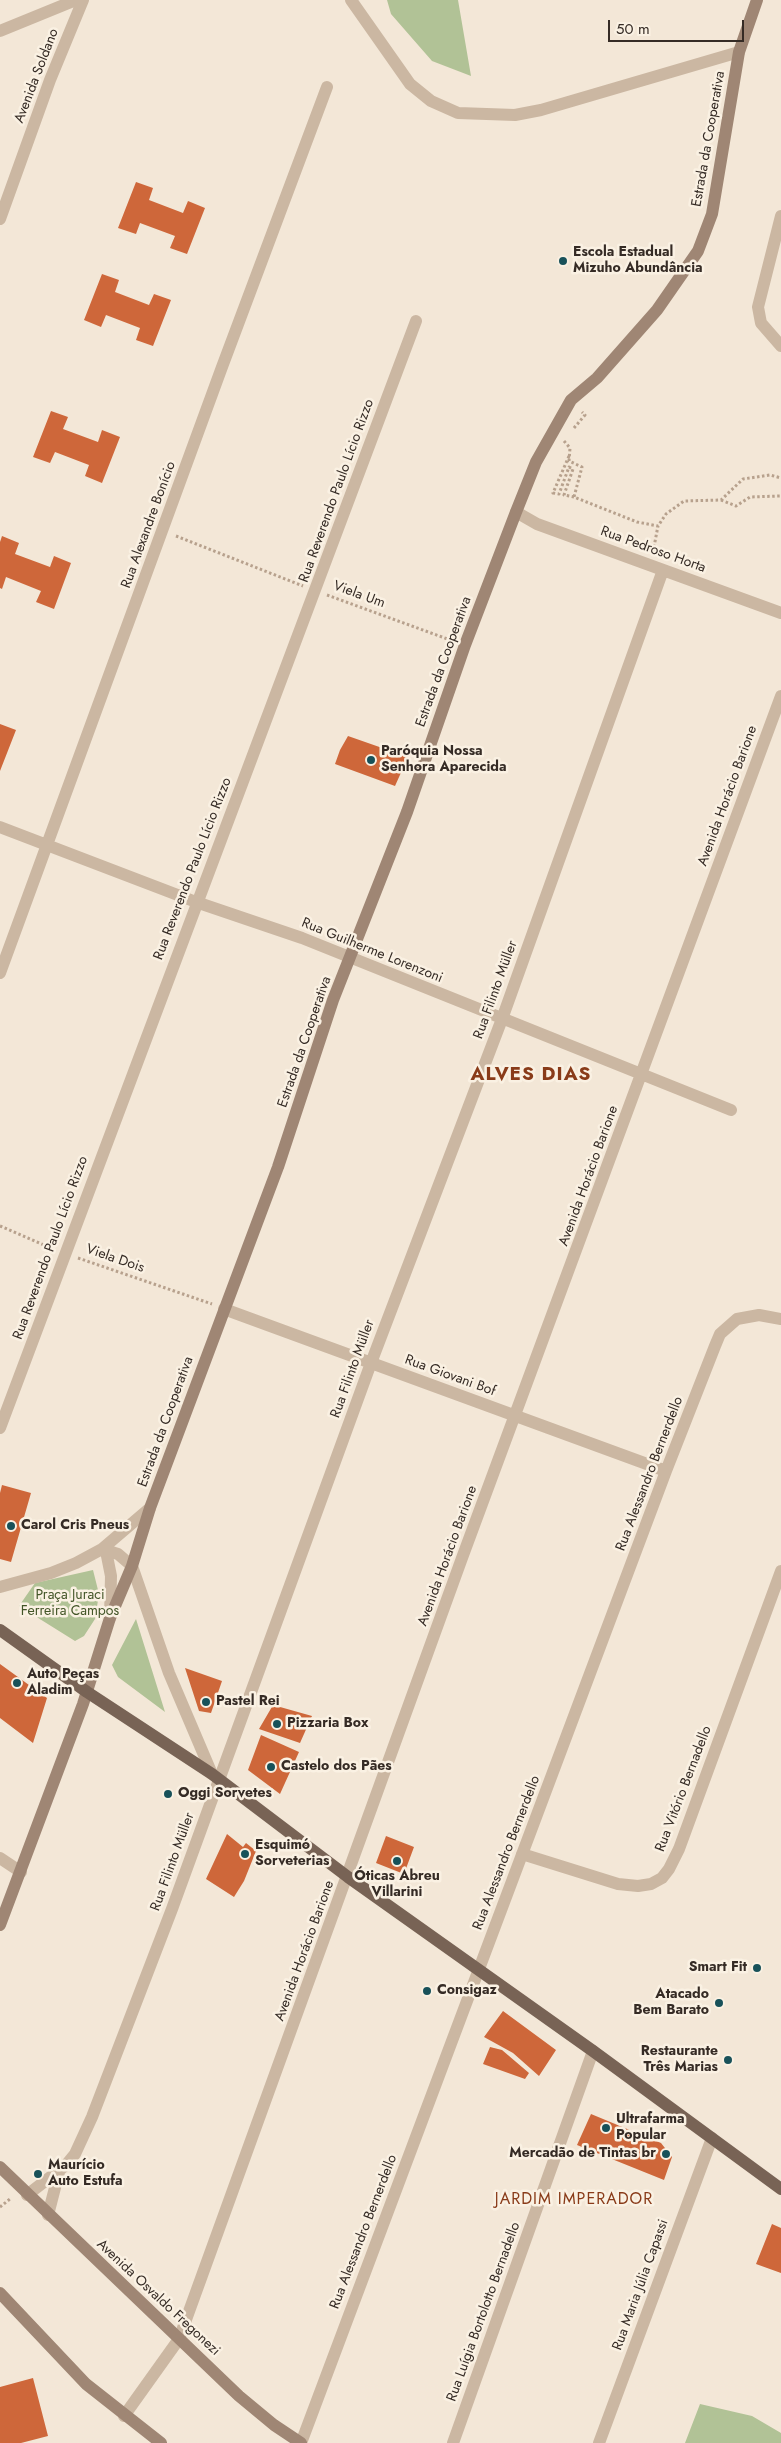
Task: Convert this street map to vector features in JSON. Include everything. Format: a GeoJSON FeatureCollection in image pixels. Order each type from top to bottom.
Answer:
{"type":"FeatureCollection","features":[{"type":"Feature","properties":{"kind":"main road"},"geometry":{"type":"LineString","coordinates":[[0,1630],[87,1692],[215,1778],[348,1877],[594,2051],[781,2189]]}},
{"type":"Feature","properties":{"kind":"street"},"geometry":{"type":"LineString","coordinates":[[0,31],[76,0]]}},
{"type":"Feature","properties":{"kind":"street","name":"Avenida Soldano"},"geometry":{"type":"LineString","coordinates":[[0,219],[50,80],[83,0]]}},
{"type":"Feature","properties":{"kind":"street"},"geometry":{"type":"LineString","coordinates":[[351,0],[410,84],[431,101],[458,112],[515,115],[541,110],[739,52]]}},
{"type":"Feature","properties":{"kind":"street","name":"Estrada da Cooperativa"},"geometry":{"type":"LineString","coordinates":[[0,1925],[87,1692],[110,1618],[132,1566],[150,1508],[278,1166],[333,1000],[408,812],[465,645],[536,462],[571,400],[597,378],[657,310],[680,280],[698,251],[712,214],[739,52],[757,0]]}},
{"type":"Feature","properties":{"kind":"street","name":"Rua Alexandre Bonício"},"geometry":{"type":"LineString","coordinates":[[0,973],[327,86]]}},
{"type":"Feature","properties":{"kind":"street"},"geometry":{"type":"LineString","coordinates":[[781,216],[758,307],[761,323],[781,346]]}},
{"type":"Feature","properties":{"kind":"street","name":"Rua Reverendo Paulo Lício Rizzo"},"geometry":{"type":"LineString","coordinates":[[0,1428],[196,902],[316,591],[416,321]]}},
{"type":"Feature","properties":{"kind":"street","name":"Rua Pedroso Horta"},"geometry":{"type":"LineString","coordinates":[[516,512],[537,524],[781,613]]}},
{"type":"Feature","properties":{"kind":"street","name":"Rua Filinto Müller"},"geometry":{"type":"LineString","coordinates":[[27,2195],[59,2172],[75,2154],[92,2117],[215,1778],[502,1019],[663,570]]}},
{"type":"Feature","properties":{"kind":"street","name":"Avenida Horácio Barione"},"geometry":{"type":"LineString","coordinates":[[124,2416],[179,2339],[462,1558],[517,1416],[781,696]]}},
{"type":"Feature","properties":{"kind":"street","name":"Rua Guilherme Lorenzoni"},"geometry":{"type":"LineString","coordinates":[[0,827],[48,847],[196,902],[302,938],[350,959],[731,1110]]}},
{"type":"Feature","properties":{"kind":"street","name":"Rua Giovani Bof"},"geometry":{"type":"LineString","coordinates":[[224,1309],[666,1471]]}},
{"type":"Feature","properties":{"kind":"street","name":"Rua Alessandro Bernerdello"},"geometry":{"type":"LineString","coordinates":[[301,2443],[666,1471],[720,1334],[737,1319],[759,1315],[779,1318]]}},
{"type":"Feature","properties":{"kind":"street","name":"Estrada da Cooperativa"},"geometry":{"type":"LineString","coordinates":[[110,1618],[111,1576],[104,1550],[150,1508]]}},
{"type":"Feature","properties":{"kind":"street"},"geometry":{"type":"LineString","coordinates":[[0,1587],[51,1574],[104,1550],[118,1554],[132,1566],[169,1673],[215,1778]]}},
{"type":"Feature","properties":{"kind":"street","name":"Rua Vitório Bernadello"},"geometry":{"type":"LineString","coordinates":[[522,1854],[618,1884],[638,1886],[651,1884],[662,1878],[679,1849],[781,1571]]}},
{"type":"Feature","properties":{"kind":"street"},"geometry":{"type":"LineString","coordinates":[[0,1858],[20,1872]]}},
{"type":"Feature","properties":{"kind":"street","name":"Rua Luígia Bortolotto Bernadello"},"geometry":{"type":"LineString","coordinates":[[452,2443],[594,2051]]}},
{"type":"Feature","properties":{"kind":"street","name":"Rua Maria Júlia Capassi"},"geometry":{"type":"LineString","coordinates":[[599,2443],[712,2138]]}},
{"type":"Feature","properties":{"kind":"street","name":"Avenida Osvaldo Fregonezi"},"geometry":{"type":"LineString","coordinates":[[0,2167],[179,2339],[260,2413],[301,2443]]}},
{"type":"Feature","properties":{"kind":"street","name":"Rua Filinto Müller"},"geometry":{"type":"LineString","coordinates":[[48,2215],[59,2172]]}},
{"type":"Feature","properties":{"kind":"street"},"geometry":{"type":"LineString","coordinates":[[0,2293],[86,2384],[124,2416],[161,2443]]}},
{"type":"Feature","properties":{"kind":"path"},"geometry":{"type":"LineString","coordinates":[[571,400],[585,415],[564,442],[570,448],[569,461],[582,467],[574,497]]}},
{"type":"Feature","properties":{"kind":"path"},"geometry":{"type":"LineString","coordinates":[[569,455],[553,493],[559,494],[569,468],[573,469],[564,495],[574,497],[638,522],[658,526]]}},
{"type":"Feature","properties":{"kind":"path"},"geometry":{"type":"LineString","coordinates":[[721,500],[743,479],[770,475],[781,478]]}},
{"type":"Feature","properties":{"kind":"path"},"geometry":{"type":"LineString","coordinates":[[653,552],[658,526],[666,514],[684,501],[721,500],[736,506],[750,497],[781,496]]}},
{"type":"Feature","properties":{"kind":"path","name":"Viela Um"},"geometry":{"type":"LineString","coordinates":[[163,531],[316,591],[465,645]]}},
{"type":"Feature","properties":{"kind":"path","name":"Viela Dois"},"geometry":{"type":"LineString","coordinates":[[0,1226],[65,1254],[224,1309]]}},
{"type":"Feature","properties":{"kind":"path"},"geometry":{"type":"LineString","coordinates":[[0,2207],[10,2199]]}},
{"type":"Feature","properties":{"kind":"green space"},"geometry":{"type":"Polygon","coordinates":[[[387,0],[458,0],[471,76],[432,61],[391,14],[387,0]]]}},
{"type":"Feature","properties":{"kind":"green space","name":"Praça Juraci Ferreira Campos"},"geometry":{"type":"Polygon","coordinates":[[[93,1570],[99,1594],[95,1619],[84,1636],[75,1641],[19,1606],[35,1583],[93,1570]]]}},
{"type":"Feature","properties":{"kind":"green space"},"geometry":{"type":"Polygon","coordinates":[[[136,1619],[165,1712],[118,1677],[112,1665],[136,1619]]]}},
{"type":"Feature","properties":{"kind":"green space"},"geometry":{"type":"Polygon","coordinates":[[[700,2404],[752,2416],[781,2433],[781,2443],[685,2443],[700,2404]]]}},
{"type":"Feature","properties":{"kind":"building"},"geometry":{"type":"Polygon","coordinates":[[[136,182],[153,188],[149,200],[183,213],[188,201],[205,208],[187,254],[170,248],[175,236],[140,223],[136,234],[118,228],[136,182]]]}},
{"type":"Feature","properties":{"kind":"building"},"geometry":{"type":"Polygon","coordinates":[[[102,274],[119,280],[115,292],[149,305],[154,294],[171,300],[153,346],[136,340],[140,328],[106,315],[101,327],[84,320],[102,274]]]}},
{"type":"Feature","properties":{"kind":"building"},"geometry":{"type":"Polygon","coordinates":[[[51,411],[68,417],[63,429],[98,442],[102,430],[120,437],[102,483],[85,476],[89,465],[55,452],[50,463],[33,457],[51,411]]]}},
{"type":"Feature","properties":{"kind":"building"},"geometry":{"type":"Polygon","coordinates":[[[2,536],[19,543],[15,554],[50,567],[54,556],[71,563],[54,609],[36,602],[41,591],[6,577],[2,589],[0,588],[0,542],[2,536]]]}},
{"type":"Feature","properties":{"kind":"building"},"geometry":{"type":"Polygon","coordinates":[[[0,724],[16,730],[0,771],[0,724]]]}},
{"type":"Feature","properties":{"kind":"building","name":"Paróquia Nossa Senhora Aparecida"},"geometry":{"type":"Polygon","coordinates":[[[348,736],[408,757],[395,786],[335,764],[348,736]]]}},
{"type":"Feature","properties":{"kind":"building","name":"Carol Cris Pneus"},"geometry":{"type":"Polygon","coordinates":[[[2,1485],[31,1493],[11,1562],[0,1559],[0,1493],[2,1485]]]}},
{"type":"Feature","properties":{"kind":"building"},"geometry":{"type":"Polygon","coordinates":[[[0,1664],[47,1698],[33,1743],[0,1718],[0,1664]]]}},
{"type":"Feature","properties":{"kind":"building"},"geometry":{"type":"Polygon","coordinates":[[[185,1668],[222,1681],[211,1713],[199,1711],[185,1668]]]}},
{"type":"Feature","properties":{"kind":"building"},"geometry":{"type":"Polygon","coordinates":[[[273,1705],[312,1716],[300,1743],[259,1729],[273,1705]]]}},
{"type":"Feature","properties":{"kind":"building","name":"Castelo dos Pães"},"geometry":{"type":"Polygon","coordinates":[[[261,1735],[299,1752],[280,1794],[248,1770],[261,1735]]]}},
{"type":"Feature","properties":{"kind":"building"},"geometry":{"type":"Polygon","coordinates":[[[227,1834],[243,1847],[246,1843],[256,1851],[244,1881],[234,1897],[206,1879],[227,1834]]]}},
{"type":"Feature","properties":{"kind":"building"},"geometry":{"type":"Polygon","coordinates":[[[386,1836],[414,1847],[404,1874],[376,1863],[386,1836]]]}},
{"type":"Feature","properties":{"kind":"building"},"geometry":{"type":"Polygon","coordinates":[[[503,2011],[556,2050],[539,2076],[513,2053],[484,2037],[503,2011]]]}},
{"type":"Feature","properties":{"kind":"building"},"geometry":{"type":"Polygon","coordinates":[[[490,2047],[502,2050],[529,2073],[525,2079],[483,2064],[490,2047]]]}},
{"type":"Feature","properties":{"kind":"building"},"geometry":{"type":"Polygon","coordinates":[[[591,2114],[661,2143],[672,2157],[664,2180],[577,2145],[591,2114]]]}},
{"type":"Feature","properties":{"kind":"building"},"geometry":{"type":"Polygon","coordinates":[[[772,2224],[781,2228],[781,2273],[756,2264],[772,2224]]]}},
{"type":"Feature","properties":{"kind":"building"},"geometry":{"type":"Polygon","coordinates":[[[33,2378],[48,2436],[21,2443],[0,2443],[0,2387],[33,2378]]]}},
{"type":"Feature","properties":{"kind":"place","name":"Escola Estadual Mizuho Abundância"},"geometry":{"type":"Point","coordinates":[563,261]}},
{"type":"Feature","properties":{"kind":"place","name":"Paróquia Nossa Senhora Aparecida"},"geometry":{"type":"Point","coordinates":[371,760]}},
{"type":"Feature","properties":{"kind":"place","name":"Carol Cris Pneus"},"geometry":{"type":"Point","coordinates":[11,1526]}},
{"type":"Feature","properties":{"kind":"place","name":"Auto Peças Aladim"},"geometry":{"type":"Point","coordinates":[17,1683]}},
{"type":"Feature","properties":{"kind":"place","name":"Pastel Rei"},"geometry":{"type":"Point","coordinates":[206,1702]}},
{"type":"Feature","properties":{"kind":"place","name":"Pizzaria Box"},"geometry":{"type":"Point","coordinates":[277,1724]}},
{"type":"Feature","properties":{"kind":"place","name":"Castelo dos Pães"},"geometry":{"type":"Point","coordinates":[271,1767]}},
{"type":"Feature","properties":{"kind":"place","name":"Oggi Sorvetes"},"geometry":{"type":"Point","coordinates":[168,1794]}},
{"type":"Feature","properties":{"kind":"place","name":"Esquimó Sorveterias"},"geometry":{"type":"Point","coordinates":[245,1854]}},
{"type":"Feature","properties":{"kind":"place","name":"Óticas Abreu Villarini"},"geometry":{"type":"Point","coordinates":[397,1861]}},
{"type":"Feature","properties":{"kind":"place","name":"Smart Fit"},"geometry":{"type":"Point","coordinates":[757,1968]}},
{"type":"Feature","properties":{"kind":"place","name":"Consigaz"},"geometry":{"type":"Point","coordinates":[427,1991]}},
{"type":"Feature","properties":{"kind":"place","name":"Atacado Bem Barato"},"geometry":{"type":"Point","coordinates":[719,2003]}},
{"type":"Feature","properties":{"kind":"place","name":"Restaurante Três Marias"},"geometry":{"type":"Point","coordinates":[728,2060]}},
{"type":"Feature","properties":{"kind":"place","name":"Ultrafarma Popular"},"geometry":{"type":"Point","coordinates":[606,2128]}},
{"type":"Feature","properties":{"kind":"place","name":"Mercadão de Tintas br"},"geometry":{"type":"Point","coordinates":[666,2154]}},
{"type":"Feature","properties":{"kind":"place","name":"Maurício Auto Estufa"},"geometry":{"type":"Point","coordinates":[38,2174]}},
{"type":"Feature","properties":{"kind":"district","name":"ALVES DIAS"},"geometry":{"type":"Point","coordinates":[531,1075]}},
{"type":"Feature","properties":{"kind":"district","name":"JARDIM IMPERADOR"},"geometry":{"type":"Point","coordinates":[574,2200]}}]}
